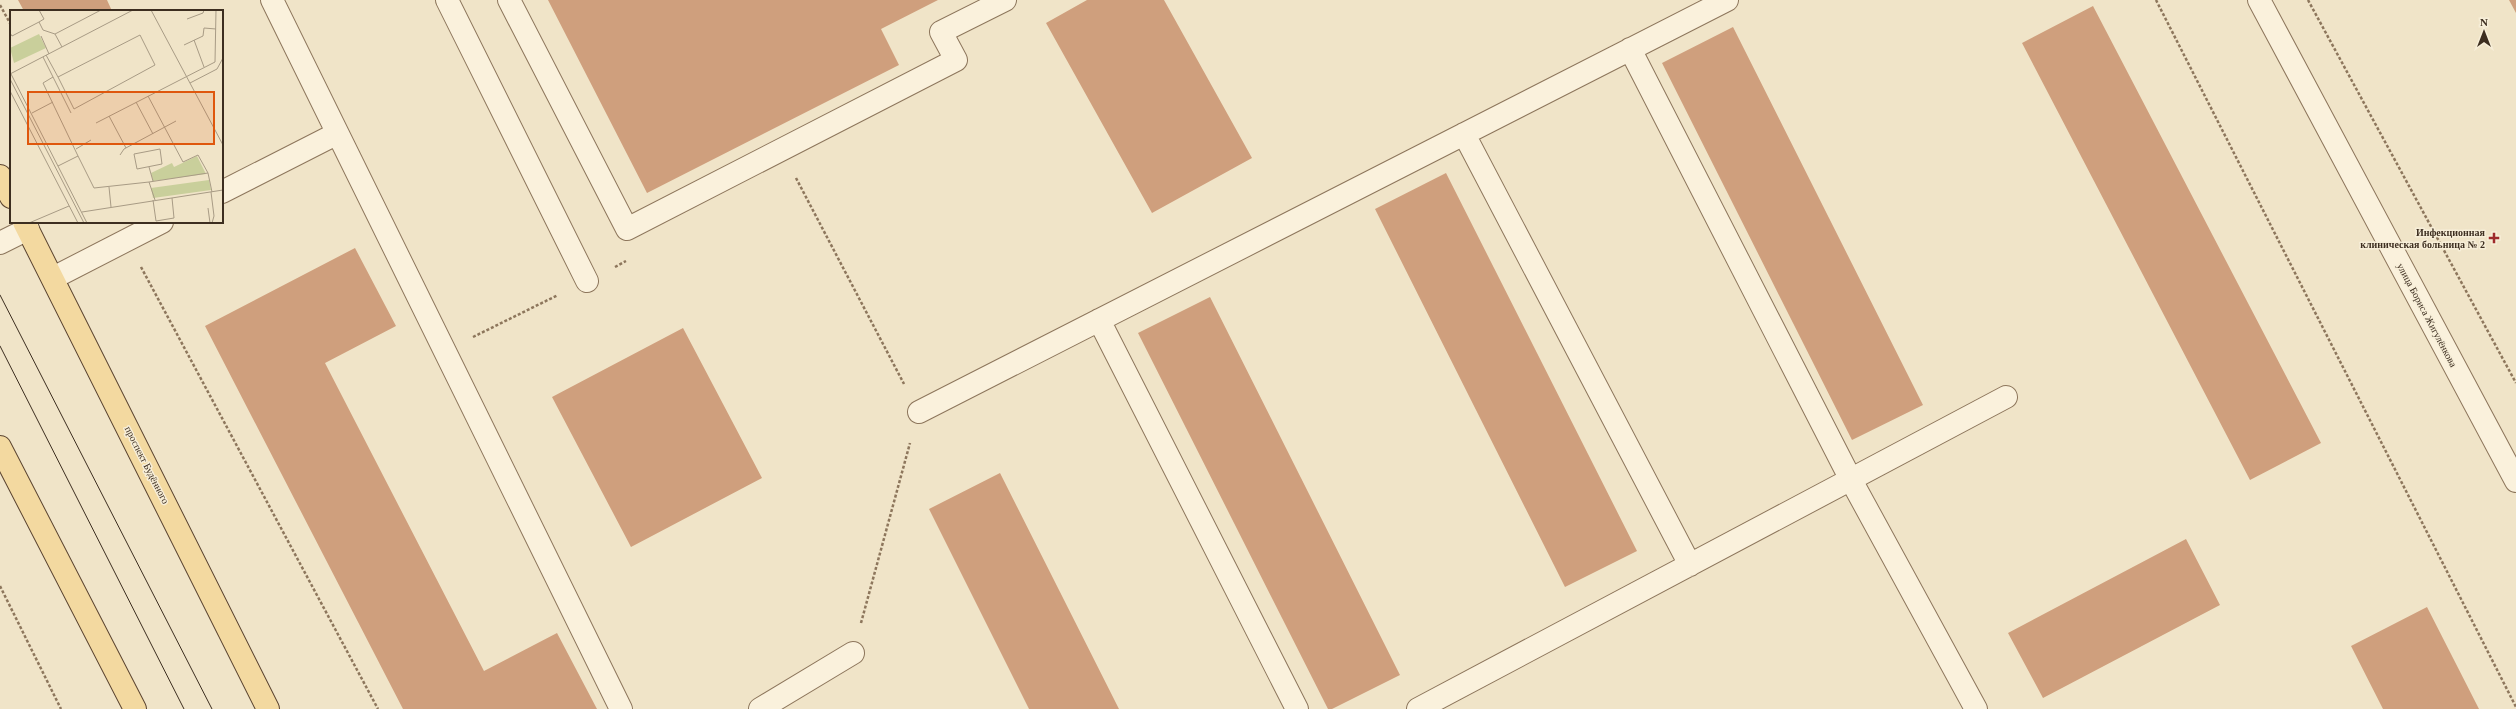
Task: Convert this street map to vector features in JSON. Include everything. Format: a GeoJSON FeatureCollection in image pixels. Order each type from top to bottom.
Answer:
{"type":"FeatureCollection","features":[{"type":"Feature","properties":{"kind":"main road"},"geometry":{"type":"LineString","coordinates":[[0,176],[10,195]]}},
{"type":"Feature","properties":{"kind":"main road","name":"проспект Будённого"},"geometry":{"type":"LineString","coordinates":[[26,226],[268,709]]}},
{"type":"Feature","properties":{"kind":"main road"},"geometry":{"type":"LineString","coordinates":[[0,447],[135,709]]}},
{"type":"Feature","properties":{"kind":"street"},"geometry":{"type":"LineString","coordinates":[[272,0],[336,134],[621,709]]}},
{"type":"Feature","properties":{"kind":"street"},"geometry":{"type":"LineString","coordinates":[[447,0],[587,281]]}},
{"type":"Feature","properties":{"kind":"street"},"geometry":{"type":"LineString","coordinates":[[509,0],[627,229],[956,60],[942,32],[1005,0]]}},
{"type":"Feature","properties":{"kind":"street"},"geometry":{"type":"LineString","coordinates":[[919,412],[1727,0]]}},
{"type":"Feature","properties":{"kind":"street","name":"улица Бориса Жигулёнкова"},"geometry":{"type":"LineString","coordinates":[[2259,0],[2516,481]]}},
{"type":"Feature","properties":{"kind":"street"},"geometry":{"type":"LineString","coordinates":[[1630,49],[1851,480],[1976,709]]}},
{"type":"Feature","properties":{"kind":"street"},"geometry":{"type":"LineString","coordinates":[[223,191],[336,134]]}},
{"type":"Feature","properties":{"kind":"street"},"geometry":{"type":"LineString","coordinates":[[1464,134],[1690,565]]}},
{"type":"Feature","properties":{"kind":"street"},"geometry":{"type":"LineString","coordinates":[[52,278],[160,223]]}},
{"type":"Feature","properties":{"kind":"street"},"geometry":{"type":"LineString","coordinates":[[0,243],[26,226]]}},
{"type":"Feature","properties":{"kind":"street"},"geometry":{"type":"LineString","coordinates":[[1099,320],[1297,709]]}},
{"type":"Feature","properties":{"kind":"street"},"geometry":{"type":"LineString","coordinates":[[1418,709],[2006,398]]}},
{"type":"Feature","properties":{"kind":"street"},"geometry":{"type":"LineString","coordinates":[[760,709],[853,653]]}},
{"type":"Feature","properties":{"kind":"path"},"geometry":{"type":"LineString","coordinates":[[2156,0],[2516,707]]}},
{"type":"Feature","properties":{"kind":"path"},"geometry":{"type":"LineString","coordinates":[[2308,0],[2516,383]]}},
{"type":"Feature","properties":{"kind":"path"},"geometry":{"type":"LineString","coordinates":[[0,5],[10,23]]}},
{"type":"Feature","properties":{"kind":"path"},"geometry":{"type":"LineString","coordinates":[[788,180],[795,176],[919,412],[853,653]]}},
{"type":"Feature","properties":{"kind":"path"},"geometry":{"type":"LineString","coordinates":[[126,240],[378,709]]}},
{"type":"Feature","properties":{"kind":"path"},"geometry":{"type":"LineString","coordinates":[[444,351],[631,258]]}},
{"type":"Feature","properties":{"kind":"path"},"geometry":{"type":"LineString","coordinates":[[0,586],[61,709]]}},
{"type":"Feature","properties":{"kind":"building"},"geometry":{"type":"Polygon","coordinates":[[[18,0],[107,0],[112,10],[23,10],[18,0]]]}},
{"type":"Feature","properties":{"kind":"building"},"geometry":{"type":"Polygon","coordinates":[[[548,0],[938,0],[881,29],[899,65],[647,193],[548,0]]]}},
{"type":"Feature","properties":{"kind":"building"},"geometry":{"type":"Polygon","coordinates":[[[1087,0],[1164,0],[1252,158],[1152,213],[1046,23],[1087,0]]]}},
{"type":"Feature","properties":{"kind":"building"},"geometry":{"type":"Polygon","coordinates":[[[2509,0],[2516,0],[2516,13],[2509,0]]]}},
{"type":"Feature","properties":{"kind":"building"},"geometry":{"type":"Polygon","coordinates":[[[2093,6],[2321,443],[2250,480],[2022,43],[2093,6]]]}},
{"type":"Feature","properties":{"kind":"building"},"geometry":{"type":"Polygon","coordinates":[[[1733,27],[1923,405],[1852,440],[1662,63],[1733,27]]]}},
{"type":"Feature","properties":{"kind":"building"},"geometry":{"type":"Polygon","coordinates":[[[1446,173],[1637,551],[1565,587],[1375,209],[1446,173]]]}},
{"type":"Feature","properties":{"kind":"building"},"geometry":{"type":"Polygon","coordinates":[[[355,248],[396,326],[325,363],[484,671],[557,633],[597,709],[403,709],[205,326],[355,248]]]}},
{"type":"Feature","properties":{"kind":"building"},"geometry":{"type":"Polygon","coordinates":[[[1210,297],[1400,675],[1332,709],[1328,709],[1138,333],[1210,297]]]}},
{"type":"Feature","properties":{"kind":"building"},"geometry":{"type":"Polygon","coordinates":[[[683,328],[762,478],[631,547],[552,397],[683,328]]]}},
{"type":"Feature","properties":{"kind":"building"},"geometry":{"type":"Polygon","coordinates":[[[1000,473],[1119,709],[1029,709],[929,509],[1000,473]]]}},
{"type":"Feature","properties":{"kind":"building"},"geometry":{"type":"Polygon","coordinates":[[[2186,539],[2220,605],[2043,698],[2008,633],[2186,539]]]}},
{"type":"Feature","properties":{"kind":"building"},"geometry":{"type":"Polygon","coordinates":[[[2427,607],[2479,709],[2383,709],[2351,646],[2427,607]]]}},
{"type":"Feature","properties":{"kind":"tram line"},"geometry":{"type":"LineString","coordinates":[[0,295],[212,709]]}},
{"type":"Feature","properties":{"kind":"tram line"},"geometry":{"type":"LineString","coordinates":[[0,346],[184,709]]}},
{"type":"Feature","properties":{"kind":"place","name":"Инфекционная клиническая больница № 2"},"geometry":{"type":"Point","coordinates":[2494,238]}}]}
